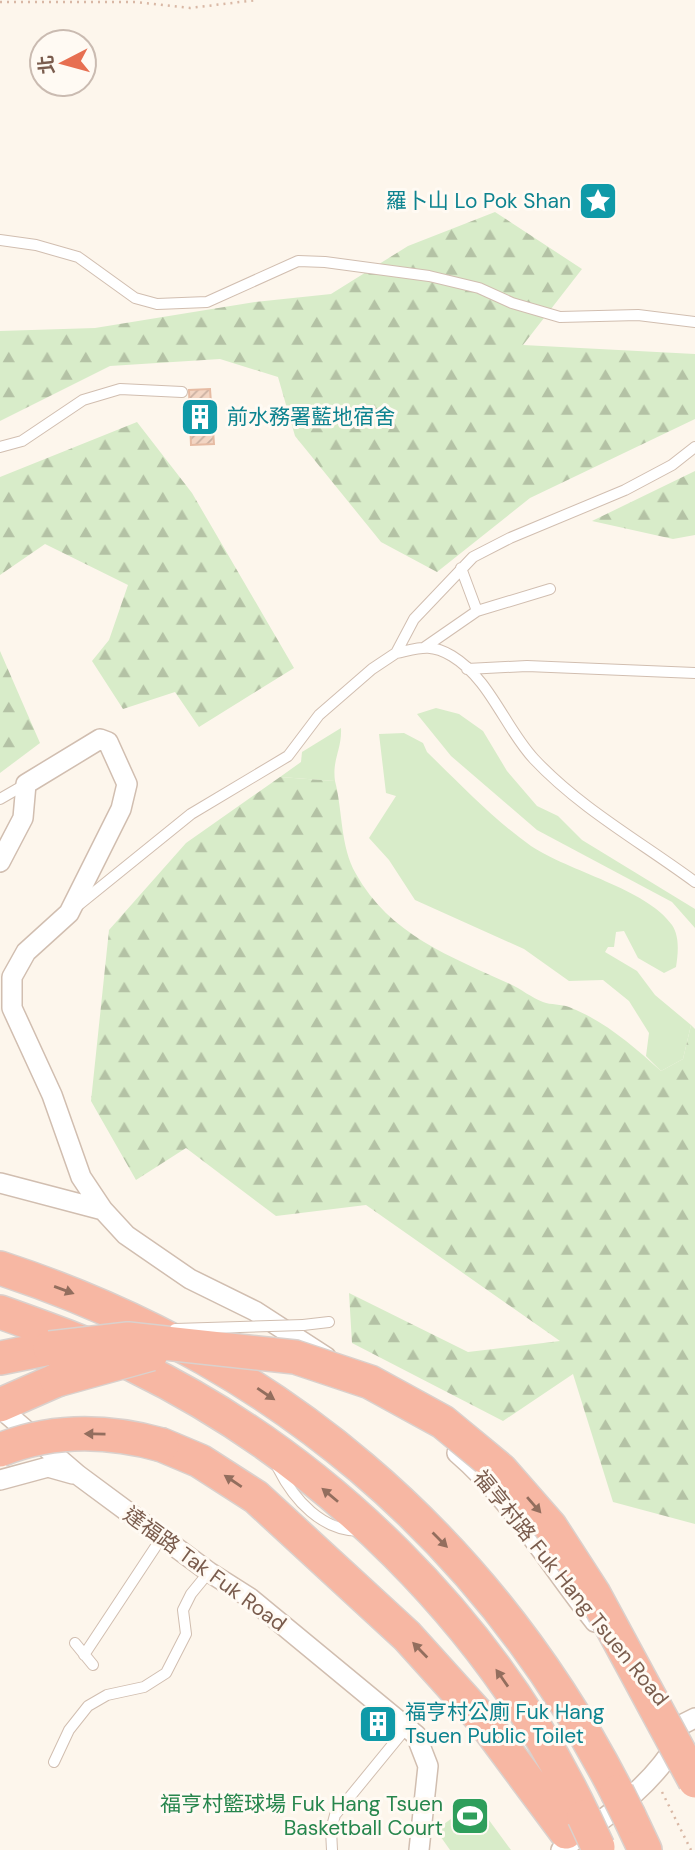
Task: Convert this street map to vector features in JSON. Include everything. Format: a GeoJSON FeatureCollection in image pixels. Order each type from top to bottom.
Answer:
{"type":"FeatureCollection","features":[{"type":"Feature","properties":{"kind":"highway"},"geometry":{"type":"LineString","coordinates":[[0,1268],[70,1292],[186,1346],[258,1389],[361,1465],[444,1545],[503,1611],[571,1709],[645,1850]]}},
{"type":"Feature","properties":{"kind":"highway"},"geometry":{"type":"LineString","coordinates":[[0,1312],[134,1365],[215,1411],[266,1445],[371,1531],[440,1601],[496,1670],[558,1765],[581,1841]]}},
{"type":"Feature","properties":{"kind":"highway"},"geometry":{"type":"LineString","coordinates":[[0,1358],[50,1348],[128,1339],[194,1345],[295,1357],[347,1373],[418,1406],[485,1455],[536,1507],[582,1575],[695,1781]]}},
{"type":"Feature","properties":{"kind":"highway"},"geometry":{"type":"LineString","coordinates":[[0,1406],[57,1380],[133,1357],[194,1345]]}},
{"type":"Feature","properties":{"kind":"highway"},"geometry":{"type":"LineString","coordinates":[[0,1450],[38,1438],[76,1434],[119,1435],[162,1445],[219,1472],[299,1534],[429,1659],[482,1719],[536,1789],[581,1841]]}},
{"type":"Feature","properties":{"kind":"street"},"geometry":{"type":"LineString","coordinates":[[0,862],[23,818],[26,784],[100,739],[108,742],[127,784],[121,809],[69,913],[26,952],[12,978],[6,1002]]}},
{"type":"Feature","properties":{"kind":"street","name":"福亨村路 Fuk Hang Tsuen Road"},"geometry":{"type":"LineString","coordinates":[[6,1002],[52,1095],[81,1177],[103,1210],[127,1235],[190,1279],[255,1311],[393,1400],[472,1467],[534,1539],[577,1600],[631,1666],[689,1721],[654,1776],[581,1841]]}},
{"type":"Feature","properties":{"kind":"street"},"geometry":{"type":"LineString","coordinates":[[0,1183],[103,1210]]}},
{"type":"Feature","properties":{"kind":"street","name":"達福路 Tak Fuk Road"},"geometry":{"type":"LineString","coordinates":[[0,1406],[78,1475],[209,1572],[250,1598],[407,1727],[422,1744],[428,1766],[419,1850]]}},
{"type":"Feature","properties":{"kind":"street"},"geometry":{"type":"LineString","coordinates":[[0,1480],[48,1467],[78,1475]]}},
{"type":"Feature","properties":{"kind":"lane"},"geometry":{"type":"LineString","coordinates":[[0,240],[36,245],[78,257],[135,298],[158,304],[207,302],[298,261],[429,276],[479,288],[512,303],[560,317],[638,316],[695,322]]}},
{"type":"Feature","properties":{"kind":"lane"},"geometry":{"type":"LineString","coordinates":[[0,447],[22,442],[83,400],[120,389],[182,392]]}},
{"type":"Feature","properties":{"kind":"lane"},"geometry":{"type":"LineString","coordinates":[[396,653],[414,619],[473,557],[510,538],[625,490],[672,465],[695,447]]}},
{"type":"Feature","properties":{"kind":"lane"},"geometry":{"type":"LineString","coordinates":[[461,568],[478,611]]}},
{"type":"Feature","properties":{"kind":"lane"},"geometry":{"type":"LineString","coordinates":[[425,647],[478,611],[550,589]]}},
{"type":"Feature","properties":{"kind":"lane"},"geometry":{"type":"LineString","coordinates":[[69,913],[191,814],[288,756],[319,715],[372,669],[396,653],[432,645],[454,657],[478,680],[533,758],[591,810],[695,882]]}},
{"type":"Feature","properties":{"kind":"lane"},"geometry":{"type":"LineString","coordinates":[[467,669],[527,666],[695,673]]}},
{"type":"Feature","properties":{"kind":"lane"},"geometry":{"type":"LineString","coordinates":[[0,799],[26,784]]}},
{"type":"Feature","properties":{"kind":"lane"},"geometry":{"type":"LineString","coordinates":[[50,1348],[129,1332],[329,1322]]}},
{"type":"Feature","properties":{"kind":"lane"},"geometry":{"type":"LineString","coordinates":[[84,1655],[162,1537]]}},
{"type":"Feature","properties":{"kind":"lane"},"geometry":{"type":"LineString","coordinates":[[54,1762],[69,1730],[88,1706],[107,1696],[144,1686],[166,1673],[186,1633],[183,1610],[191,1594],[209,1572]]}},
{"type":"Feature","properties":{"kind":"lane"},"geometry":{"type":"LineString","coordinates":[[75,1643],[93,1665]]}},
{"type":"Feature","properties":{"kind":"lane"},"geometry":{"type":"LineString","coordinates":[[332,1850],[331,1830],[335,1815],[407,1727]]}},
{"type":"Feature","properties":{"kind":"path"},"geometry":{"type":"LineString","coordinates":[[0,2],[136,2],[190,8],[257,0]]}},
{"type":"Feature","properties":{"kind":"path"},"geometry":{"type":"LineString","coordinates":[[654,1776],[691,1850]]}},
{"type":"Feature","properties":{"kind":"green space"},"geometry":{"type":"Polygon","coordinates":[[[495,212],[582,269],[523,345],[695,354],[695,419],[530,498],[437,572],[381,542],[295,436],[278,377],[220,359],[110,366],[0,421],[0,331],[95,328],[255,302],[331,294],[408,246],[495,212]]]}},
{"type":"Feature","properties":{"kind":"green space"},"geometry":{"type":"Polygon","coordinates":[[[137,422],[192,493],[294,668],[199,727],[175,692],[123,709],[92,661],[109,640],[128,585],[45,544],[0,575],[0,477],[137,422]]]}},
{"type":"Feature","properties":{"kind":"green space"},"geometry":{"type":"Polygon","coordinates":[[[695,471],[695,535],[673,539],[592,521],[695,471]]]}},
{"type":"Feature","properties":{"kind":"green space"},"geometry":{"type":"Polygon","coordinates":[[[0,651],[40,743],[0,773],[0,651]]]}},
{"type":"Feature","properties":{"kind":"green space"},"geometry":{"type":"Polygon","coordinates":[[[436,708],[459,714],[483,731],[507,771],[537,806],[558,816],[582,840],[695,909],[695,928],[672,902],[537,830],[451,756],[417,714],[436,708]]]}},
{"type":"Feature","properties":{"kind":"green space"},"geometry":{"type":"Polygon","coordinates":[[[341,728],[335,781],[280,777],[301,762],[302,752],[341,728]]]}},
{"type":"Feature","properties":{"kind":"green space"},"geometry":{"type":"Polygon","coordinates":[[[404,733],[423,743],[427,752],[477,801],[531,846],[645,901],[672,925],[677,940],[676,967],[664,973],[638,958],[624,931],[616,932],[614,947],[608,947],[605,952],[637,971],[655,995],[691,1025],[683,1059],[661,1071],[646,1056],[649,1033],[629,1001],[603,980],[569,981],[524,949],[415,900],[389,860],[369,838],[396,796],[386,793],[379,734],[404,733]]]}},
{"type":"Feature","properties":{"kind":"green space"},"geometry":{"type":"Polygon","coordinates":[[[280,777],[335,781],[344,840],[356,874],[386,913],[423,941],[539,1000],[569,1007],[595,1019],[629,1043],[661,1071],[683,1059],[691,1025],[695,1029],[695,1524],[613,1502],[573,1374],[503,1421],[352,1343],[349,1293],[468,1352],[560,1341],[366,1205],[276,1216],[186,1148],[136,1180],[91,1101],[109,930],[186,843],[280,777]]]}},
{"type":"Feature","properties":{"kind":"green space","name":"福亨村籃球場 Fuk Hang Tsuen Basketball Court"},"geometry":{"type":"Polygon","coordinates":[[[475,1801],[511,1850],[450,1850],[436,1830],[475,1801]]]}},
{"type":"Feature","properties":{"kind":"building","name":"前水務署藍地宿舍"},"geometry":{"type":"Polygon","coordinates":[[[210,389],[214,444],[191,445],[189,390],[210,389]]]}},
{"type":"Feature","properties":{"kind":"place","name":"羅卜山 Lo Pok Shan"},"geometry":{"type":"Point","coordinates":[598,201]}},
{"type":"Feature","properties":{"kind":"place","name":"前水務署藍地宿舍"},"geometry":{"type":"Point","coordinates":[200,417]}},
{"type":"Feature","properties":{"kind":"place","name":"福亨村公廁 Fuk Hang Tsuen Public Toilet"},"geometry":{"type":"Point","coordinates":[378,1724]}},
{"type":"Feature","properties":{"kind":"place","name":"福亨村籃球場 Fuk Hang Tsuen Basketball Court"},"geometry":{"type":"Point","coordinates":[470,1816]}}]}
